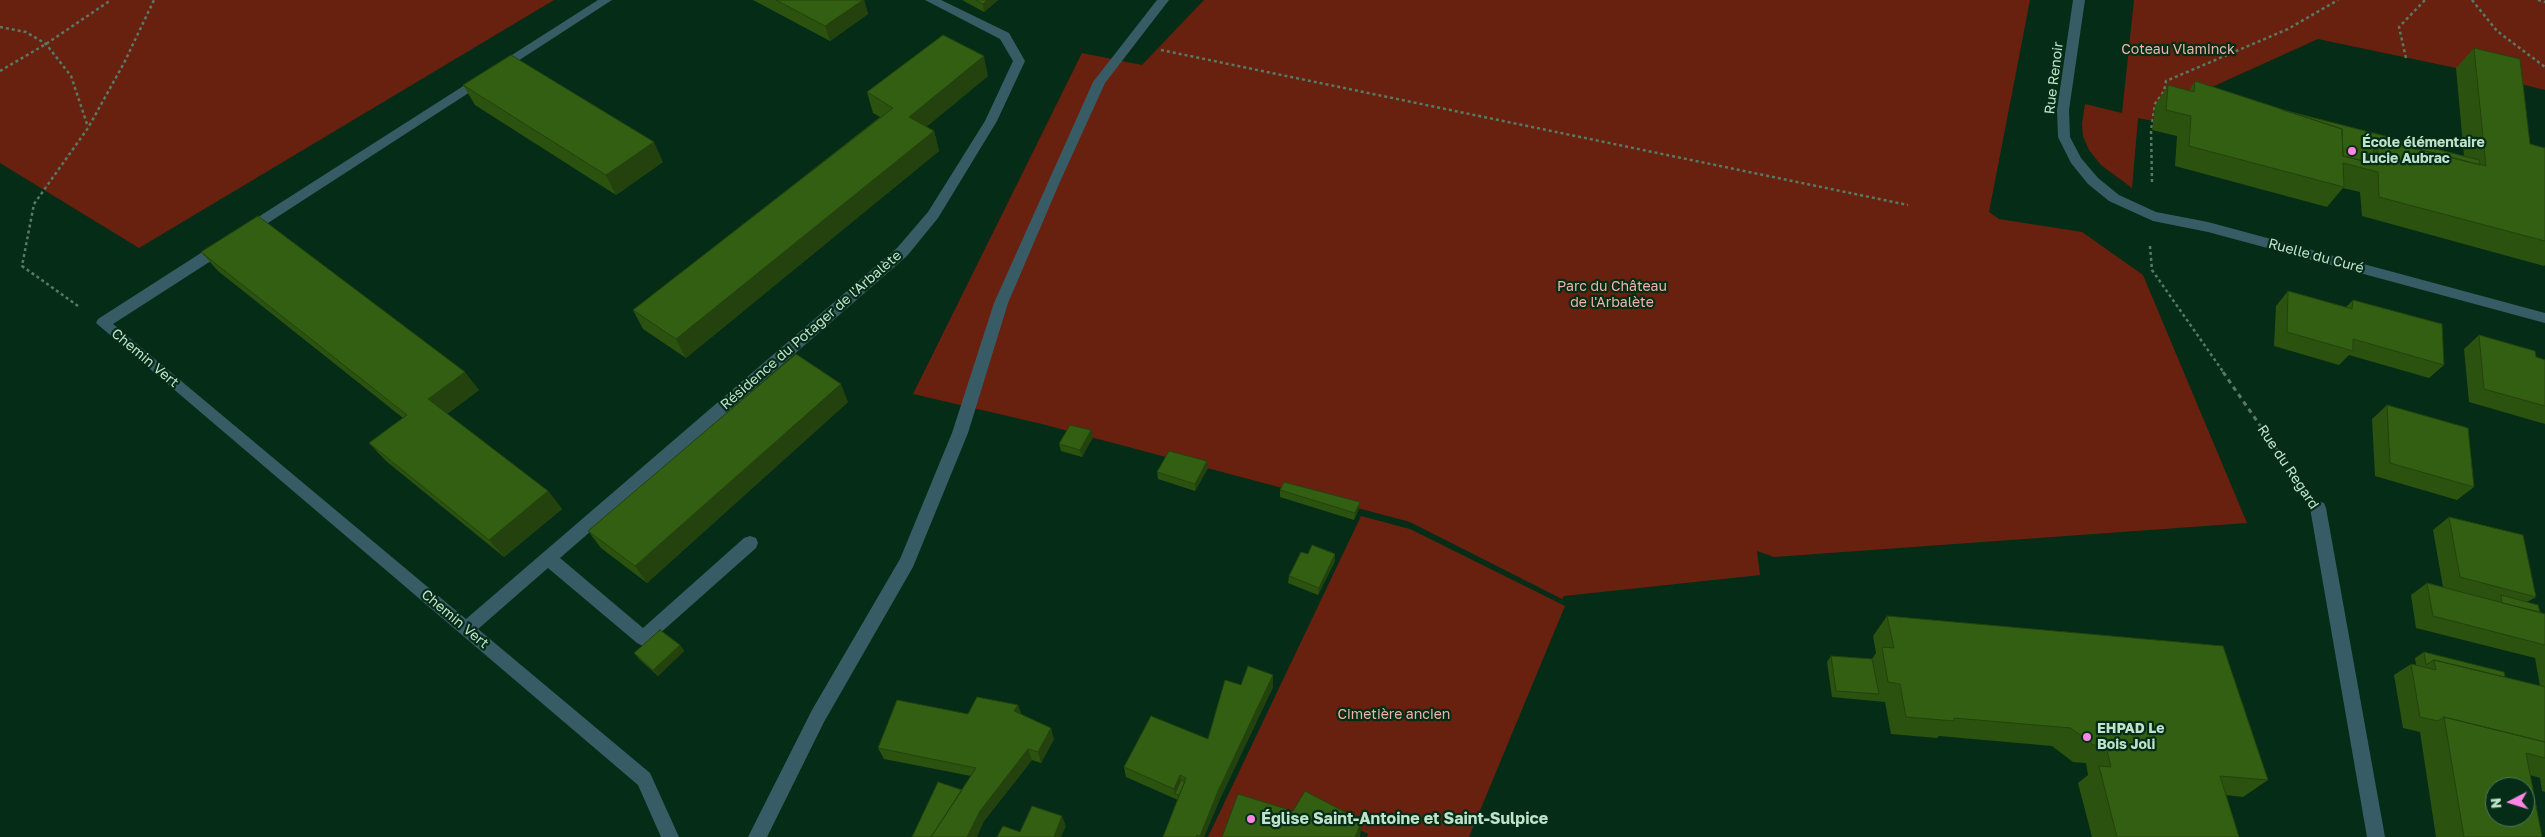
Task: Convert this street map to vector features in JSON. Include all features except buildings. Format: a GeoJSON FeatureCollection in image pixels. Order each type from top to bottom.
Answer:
{"type":"FeatureCollection","features":[{"type":"Feature","properties":{"kind":"street","name":"Chemin Vert"},"geometry":{"type":"LineString","coordinates":[[606,0],[103,323],[644,779],[670,837]]}},
{"type":"Feature","properties":{"kind":"street","name":"Résidence du Potager de l'Arbalète"},"geometry":{"type":"LineString","coordinates":[[466,629],[902,252],[933,215],[992,120],[1019,61],[1005,36],[931,0]]}},
{"type":"Feature","properties":{"kind":"street"},"geometry":{"type":"LineString","coordinates":[[756,837],[818,716],[907,562],[960,432],[1001,303],[1052,184],[1099,82],[1163,0]]}},
{"type":"Feature","properties":{"kind":"street","name":"Rue Renoir"},"geometry":{"type":"LineString","coordinates":[[2079,0],[2063,110],[2064,136],[2076,160],[2094,181]]}},
{"type":"Feature","properties":{"kind":"street","name":"Ruelle du Curé"},"geometry":{"type":"LineString","coordinates":[[2094,181],[2114,198],[2153,216],[2217,229],[2545,318]]}},
{"type":"Feature","properties":{"kind":"street","name":"Rue du Regard"},"geometry":{"type":"LineString","coordinates":[[2318,508],[2376,837]]}},
{"type":"Feature","properties":{"kind":"street"},"geometry":{"type":"LineString","coordinates":[[548,558],[643,638],[750,543]]}},
{"type":"Feature","properties":{"kind":"path"},"geometry":{"type":"LineString","coordinates":[[0,71],[46,44],[111,0]]}},
{"type":"Feature","properties":{"kind":"path"},"geometry":{"type":"LineString","coordinates":[[103,323],[22,266],[34,204],[88,128],[124,63],[154,0]]}},
{"type":"Feature","properties":{"kind":"path","name":"Rue du Regard"},"geometry":{"type":"LineString","coordinates":[[2318,508],[2152,270],[2150,245],[2153,216],[2152,131],[2155,104],[2164,91],[2166,81],[2288,29],[2338,0]]}},
{"type":"Feature","properties":{"kind":"path"},"geometry":{"type":"LineString","coordinates":[[2406,58],[2399,27],[2425,0]]}},
{"type":"Feature","properties":{"kind":"path"},"geometry":{"type":"LineString","coordinates":[[2472,0],[2497,31],[2545,67]]}},
{"type":"Feature","properties":{"kind":"path"},"geometry":{"type":"LineString","coordinates":[[2538,0],[2545,2]]}},
{"type":"Feature","properties":{"kind":"path"},"geometry":{"type":"LineString","coordinates":[[0,27],[26,32],[46,44],[71,76],[88,128]]}},
{"type":"Feature","properties":{"kind":"path"},"geometry":{"type":"LineString","coordinates":[[1129,44],[1908,205]]}},
{"type":"Feature","properties":{"kind":"green space"},"geometry":{"type":"Polygon","coordinates":[[[0,0],[554,0],[139,248],[0,163],[0,0]]]}},
{"type":"Feature","properties":{"kind":"green space","name":"Parc du Château de l'Arbalète"},"geometry":{"type":"Polygon","coordinates":[[[1204,0],[2030,0],[1989,212],[1999,219],[2082,232],[2143,275],[2247,523],[1774,557],[1757,551],[1760,575],[1564,596],[1562,599],[1410,522],[1042,424],[913,394],[1082,53],[1142,65],[1204,0]]]}},
{"type":"Feature","properties":{"kind":"green space","name":"Coteau Vlaminck"},"geometry":{"type":"Polygon","coordinates":[[[2134,0],[2545,0],[2545,90],[2456,68],[2318,39],[2181,101],[2155,106],[2153,121],[2138,118],[2132,188],[2101,165],[2089,150],[2083,136],[2082,124],[2085,104],[2122,113],[2134,0]]]}},
{"type":"Feature","properties":{"kind":"green space","name":"Cimetière ancien"},"geometry":{"type":"Polygon","coordinates":[[[1361,516],[1410,529],[1565,606],[1469,837],[1367,837],[1368,834],[1304,803],[1289,824],[1226,837],[1208,837],[1361,516]]]}},
{"type":"Feature","properties":{"kind":"place","name":"École élémentaire Lucie Aubrac"},"geometry":{"type":"Point","coordinates":[2352,151]}},
{"type":"Feature","properties":{"kind":"place","name":"EHPAD Le Bois Joli"},"geometry":{"type":"Point","coordinates":[2087,737]}},
{"type":"Feature","properties":{"kind":"place","name":"Église Saint-Antoine et Saint-Sulpice"},"geometry":{"type":"Point","coordinates":[1251,819]}}]}
